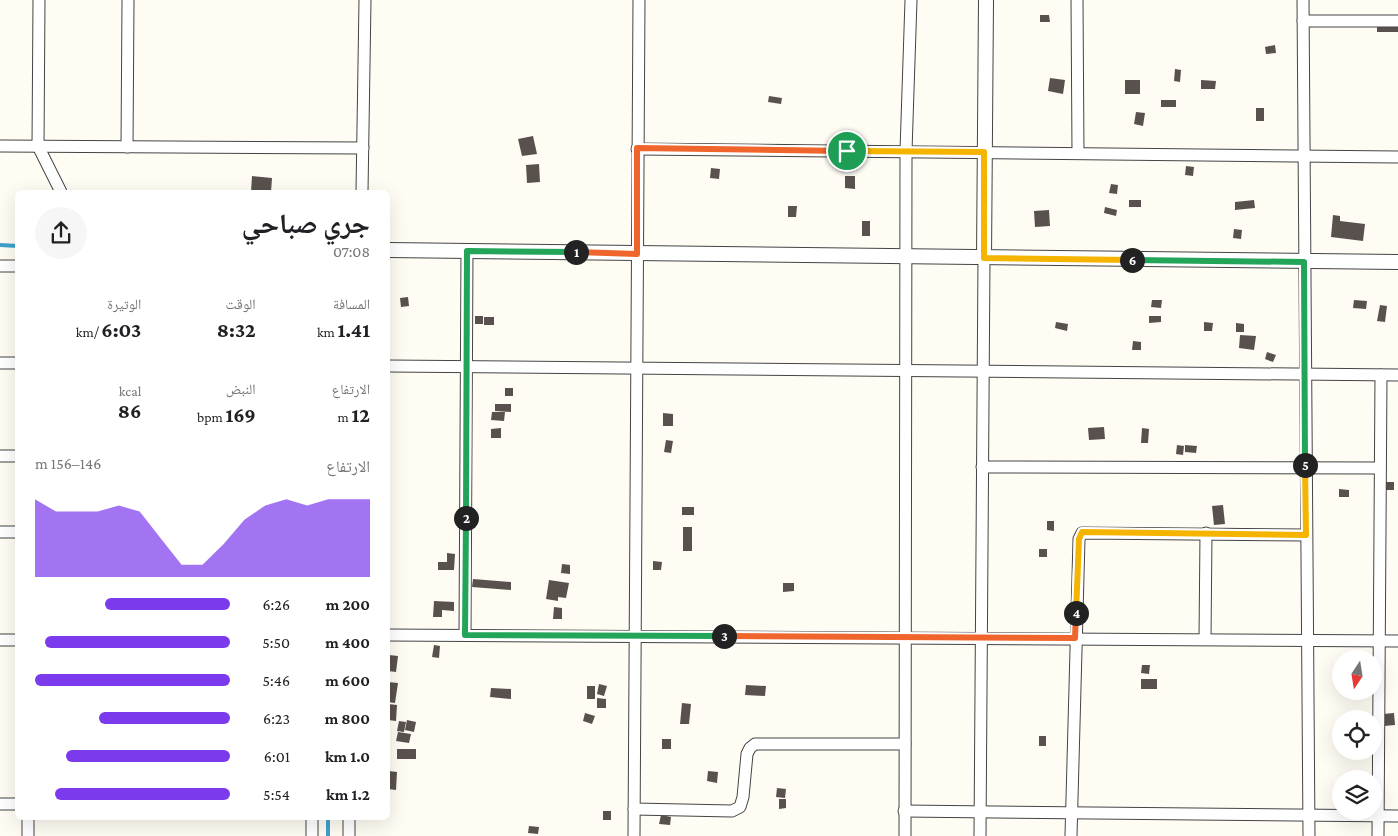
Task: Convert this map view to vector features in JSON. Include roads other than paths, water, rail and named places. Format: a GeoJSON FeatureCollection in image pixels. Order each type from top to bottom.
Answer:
{"type":"FeatureCollection","features":[{"type":"Feature","properties":{"kind":"street"},"geometry":{"type":"LineString","coordinates":[[39,0],[38,146],[60,190]]}},
{"type":"Feature","properties":{"kind":"street"},"geometry":{"type":"LineString","coordinates":[[127,147],[128,0]]}},
{"type":"Feature","properties":{"kind":"street"},"geometry":{"type":"LineString","coordinates":[[362,190],[365,0]]}},
{"type":"Feature","properties":{"kind":"street"},"geometry":{"type":"LineString","coordinates":[[634,836],[639,0]]}},
{"type":"Feature","properties":{"kind":"street"},"geometry":{"type":"LineString","coordinates":[[904,836],[906,151],[911,0]]}},
{"type":"Feature","properties":{"kind":"street"},"geometry":{"type":"LineString","coordinates":[[980,836],[986,0]]}},
{"type":"Feature","properties":{"kind":"street"},"geometry":{"type":"LineString","coordinates":[[1077,0],[1078,153]]}},
{"type":"Feature","properties":{"kind":"street"},"geometry":{"type":"LineString","coordinates":[[1303,0],[1305,155],[1304,375],[1309,836]]}},
{"type":"Feature","properties":{"kind":"street"},"geometry":{"type":"LineString","coordinates":[[1303,21],[1398,21]]}},
{"type":"Feature","properties":{"kind":"street"},"geometry":{"type":"LineString","coordinates":[[0,146],[363,148]]}},
{"type":"Feature","properties":{"kind":"street"},"geometry":{"type":"LineString","coordinates":[[637,148],[1398,157]]}},
{"type":"Feature","properties":{"kind":"street"},"geometry":{"type":"LineString","coordinates":[[390,250],[1398,262]]}},
{"type":"Feature","properties":{"kind":"street"},"geometry":{"type":"LineString","coordinates":[[465,635],[467,251]]}},
{"type":"Feature","properties":{"kind":"street"},"geometry":{"type":"LineString","coordinates":[[0,266],[15,266]]}},
{"type":"Feature","properties":{"kind":"street"},"geometry":{"type":"LineString","coordinates":[[0,363],[15,363]]}},
{"type":"Feature","properties":{"kind":"street"},"geometry":{"type":"LineString","coordinates":[[390,366],[637,370],[1398,375]]}},
{"type":"Feature","properties":{"kind":"street"},"geometry":{"type":"LineString","coordinates":[[1378,770],[1381,375]]}},
{"type":"Feature","properties":{"kind":"street"},"geometry":{"type":"LineString","coordinates":[[0,456],[15,456]]}},
{"type":"Feature","properties":{"kind":"street"},"geometry":{"type":"LineString","coordinates":[[982,467],[1380,468]]}},
{"type":"Feature","properties":{"kind":"street"},"geometry":{"type":"LineString","coordinates":[[0,532],[15,532]]}},
{"type":"Feature","properties":{"kind":"street"},"geometry":{"type":"LineString","coordinates":[[1071,836],[1075,638],[1079,539],[1082,532],[1306,535]]}},
{"type":"Feature","properties":{"kind":"street"},"geometry":{"type":"LineString","coordinates":[[1205,639],[1206,533]]}},
{"type":"Feature","properties":{"kind":"street"},"geometry":{"type":"LineString","coordinates":[[390,634],[980,636],[1398,641]]}},
{"type":"Feature","properties":{"kind":"street"},"geometry":{"type":"LineString","coordinates":[[0,640],[15,640]]}},
{"type":"Feature","properties":{"kind":"street"},"geometry":{"type":"LineString","coordinates":[[634,809],[732,811],[740,807],[743,797],[747,754],[755,744],[905,744]]}},
{"type":"Feature","properties":{"kind":"street"},"geometry":{"type":"LineString","coordinates":[[0,804],[15,804]]}},
{"type":"Feature","properties":{"kind":"street"},"geometry":{"type":"LineString","coordinates":[[904,811],[1332,816]]}},
{"type":"Feature","properties":{"kind":"street"},"geometry":{"type":"LineString","coordinates":[[1382,816],[1398,816]]}},
{"type":"Feature","properties":{"kind":"street"},"geometry":{"type":"LineString","coordinates":[[28,820],[28,836]]}},
{"type":"Feature","properties":{"kind":"street"},"geometry":{"type":"LineString","coordinates":[[312,820],[312,836]]}},
{"type":"Feature","properties":{"kind":"street"},"geometry":{"type":"LineString","coordinates":[[349,820],[349,836]]}},
{"type":"Feature","properties":{"kind":"street"},"geometry":{"type":"LineString","coordinates":[[1378,820],[1378,836]]}},
{"type":"Feature","properties":{"kind":"waterway"},"geometry":{"type":"LineString","coordinates":[[0,245],[15,246]]}},
{"type":"Feature","properties":{"kind":"waterway"},"geometry":{"type":"LineString","coordinates":[[328,820],[328,836]]}}]}
